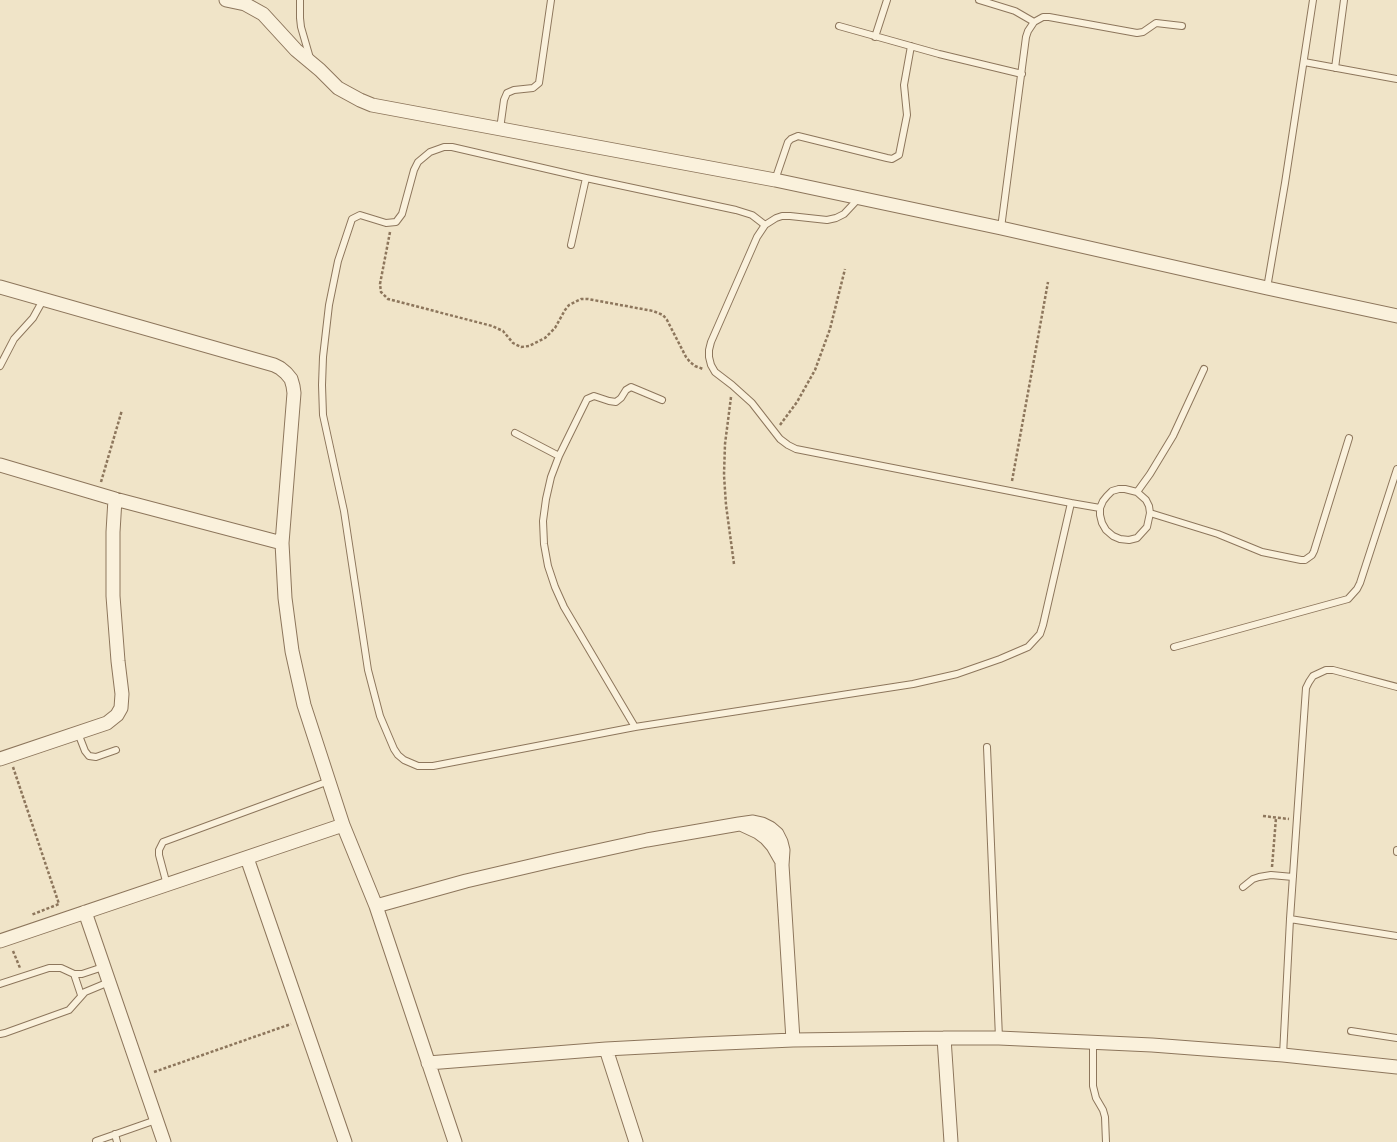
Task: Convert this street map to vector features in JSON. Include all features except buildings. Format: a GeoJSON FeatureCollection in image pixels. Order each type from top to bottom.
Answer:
{"type":"FeatureCollection","features":[{"type":"Feature","properties":{"kind":"street"},"geometry":{"type":"LineString","coordinates":[[231,1],[245,4],[263,14],[288,43],[311,62],[338,88],[366,103],[775,180],[1002,228],[1397,316]]}},
{"type":"Feature","properties":{"kind":"street"},"geometry":{"type":"LineString","coordinates":[[0,287],[274,365],[280,368],[291,379],[294,393],[282,543],[285,598],[292,651],[304,705],[343,826],[376,906],[455,1142]]}},
{"type":"Feature","properties":{"kind":"street"},"geometry":{"type":"LineString","coordinates":[[0,465],[115,499],[282,543]]}},
{"type":"Feature","properties":{"kind":"street"},"geometry":{"type":"LineString","coordinates":[[4,758],[107,723],[117,715],[122,702],[113,596],[115,499]]}},
{"type":"Feature","properties":{"kind":"street"},"geometry":{"type":"LineString","coordinates":[[376,906],[466,881],[647,840],[753,822],[762,824],[774,831],[782,842],[782,865],[793,1040]]}},
{"type":"Feature","properties":{"kind":"street"},"geometry":{"type":"LineString","coordinates":[[0,941],[343,826]]}},
{"type":"Feature","properties":{"kind":"street"},"geometry":{"type":"LineString","coordinates":[[246,858],[345,1142]]}},
{"type":"Feature","properties":{"kind":"street"},"geometry":{"type":"LineString","coordinates":[[85,912],[164,1142]]}},
{"type":"Feature","properties":{"kind":"street"},"geometry":{"type":"LineString","coordinates":[[944,1038],[951,1142]]}},
{"type":"Feature","properties":{"kind":"street"},"geometry":{"type":"LineString","coordinates":[[428,1063],[606,1049],[793,1040],[999,1038],[1152,1045],[1283,1055],[1397,1067]]}},
{"type":"Feature","properties":{"kind":"street"},"geometry":{"type":"LineString","coordinates":[[606,1049],[636,1142]]}},
{"type":"Feature","properties":{"kind":"lane"},"geometry":{"type":"LineString","coordinates":[[300,0],[301,27],[311,62]]}},
{"type":"Feature","properties":{"kind":"lane"},"geometry":{"type":"LineString","coordinates":[[500,129],[504,100],[507,93],[514,90],[533,88],[539,83],[550,0]]}},
{"type":"Feature","properties":{"kind":"lane"},"geometry":{"type":"LineString","coordinates":[[875,36],[887,0]]}},
{"type":"Feature","properties":{"kind":"lane"},"geometry":{"type":"LineString","coordinates":[[979,0],[1015,11],[1034,22]]}},
{"type":"Feature","properties":{"kind":"lane"},"geometry":{"type":"LineString","coordinates":[[1267,288],[1313,0]]}},
{"type":"Feature","properties":{"kind":"lane"},"geometry":{"type":"LineString","coordinates":[[1335,68],[1344,0]]}},
{"type":"Feature","properties":{"kind":"lane"},"geometry":{"type":"LineString","coordinates":[[1002,228],[1028,31],[1034,22],[1044,17],[1049,17],[1137,33],[1143,32],[1156,23],[1182,26]]}},
{"type":"Feature","properties":{"kind":"lane"},"geometry":{"type":"LineString","coordinates":[[839,26],[966,61],[1022,74]]}},
{"type":"Feature","properties":{"kind":"lane"},"geometry":{"type":"LineString","coordinates":[[775,180],[788,142],[798,136],[887,158],[896,158],[899,155],[907,115],[904,85],[911,46]]}},
{"type":"Feature","properties":{"kind":"lane"},"geometry":{"type":"LineString","coordinates":[[1304,62],[1397,79]]}},
{"type":"Feature","properties":{"kind":"lane"},"geometry":{"type":"LineString","coordinates":[[765,225],[752,215],[740,211],[452,147],[437,149],[423,156],[418,162],[414,170],[400,218],[396,222],[391,224],[360,215],[352,219],[338,261],[329,305],[323,357],[323,415],[325,430],[344,511],[368,670],[380,716],[394,749],[404,760],[418,766],[426,767],[635,728],[913,684],[964,672],[1021,651],[1035,641],[1043,626],[1071,503]]}},
{"type":"Feature","properties":{"kind":"lane"},"geometry":{"type":"LineString","coordinates":[[571,245],[586,178]]}},
{"type":"Feature","properties":{"kind":"lane"},"geometry":{"type":"LineString","coordinates":[[859,198],[844,214],[836,218],[827,220],[782,216],[765,225],[757,237],[711,342],[709,357],[715,372],[752,403],[780,439],[788,445],[805,452],[1100,508]]}},
{"type":"Feature","properties":{"kind":"lane"},"geometry":{"type":"LineString","coordinates":[[0,366],[11,342],[33,318],[43,300]]}},
{"type":"Feature","properties":{"kind":"lane"},"geometry":{"type":"LineString","coordinates":[[1137,492],[1150,474],[1173,436],[1204,369]]}},
{"type":"Feature","properties":{"kind":"lane"},"geometry":{"type":"LineString","coordinates":[[635,728],[564,607],[555,587],[548,566],[544,544],[544,514],[551,477],[559,456],[585,402],[590,397],[597,397],[609,402],[616,402],[621,398],[626,390],[631,387],[662,400]]}},
{"type":"Feature","properties":{"kind":"lane"},"geometry":{"type":"LineString","coordinates":[[515,433],[559,456]]}},
{"type":"Feature","properties":{"kind":"lane"},"geometry":{"type":"LineString","coordinates":[[1150,513],[1218,534],[1262,552],[1305,560],[1312,555],[1314,551],[1349,438]]}},
{"type":"Feature","properties":{"kind":"lane"},"geometry":{"type":"LineString","coordinates":[[1174,647],[1348,599],[1353,595],[1360,583],[1397,469]]}},
{"type":"Feature","properties":{"kind":"lane"},"geometry":{"type":"LineString","coordinates":[[1125,488],[1137,492],[1146,500],[1150,513],[1147,528],[1137,538],[1129,540],[1120,539],[1113,536],[1106,530],[1102,523],[1100,508],[1107,496],[1112,491],[1125,488]]}},
{"type":"Feature","properties":{"kind":"lane"},"geometry":{"type":"LineString","coordinates":[[1283,1055],[1290,919],[1306,695],[1309,682],[1319,672],[1333,670],[1397,687]]}},
{"type":"Feature","properties":{"kind":"lane"},"geometry":{"type":"LineString","coordinates":[[78,733],[85,751],[89,756],[96,757],[116,750]]}},
{"type":"Feature","properties":{"kind":"lane"},"geometry":{"type":"LineString","coordinates":[[987,747],[999,1038]]}},
{"type":"Feature","properties":{"kind":"lane"},"geometry":{"type":"LineString","coordinates":[[167,885],[158,850],[163,842],[329,781]]}},
{"type":"Feature","properties":{"kind":"lane"},"geometry":{"type":"LineString","coordinates":[[1243,887],[1253,879],[1259,877],[1271,875],[1293,877]]}},
{"type":"Feature","properties":{"kind":"lane"},"geometry":{"type":"LineString","coordinates":[[1290,919],[1397,936]]}},
{"type":"Feature","properties":{"kind":"lane"},"geometry":{"type":"LineString","coordinates":[[0,984],[55,967],[74,974],[82,974],[103,967]]}},
{"type":"Feature","properties":{"kind":"lane"},"geometry":{"type":"LineString","coordinates":[[74,974],[81,995]]}},
{"type":"Feature","properties":{"kind":"lane"},"geometry":{"type":"LineString","coordinates":[[0,1034],[69,1010],[81,995],[109,982]]}},
{"type":"Feature","properties":{"kind":"lane"},"geometry":{"type":"LineString","coordinates":[[1352,1032],[1397,1038]]}},
{"type":"Feature","properties":{"kind":"lane"},"geometry":{"type":"LineString","coordinates":[[1093,1042],[1093,1086],[1096,1098],[1105,1117],[1106,1142]]}},
{"type":"Feature","properties":{"kind":"lane"},"geometry":{"type":"LineString","coordinates":[[96,1141],[156,1120]]}},
{"type":"Feature","properties":{"kind":"lane"},"geometry":{"type":"LineString","coordinates":[[115,1134],[117,1142]]}},
{"type":"Feature","properties":{"kind":"path"},"geometry":{"type":"LineString","coordinates":[[391,224],[380,284],[381,292],[388,299],[492,326],[503,331],[513,343],[521,347],[529,346],[545,338],[554,328],[569,305],[581,299],[653,311],[663,316],[667,320],[690,362],[700,368],[715,372]]}},
{"type":"Feature","properties":{"kind":"path"},"geometry":{"type":"LineString","coordinates":[[775,432],[798,402],[815,370],[830,329],[845,269]]}},
{"type":"Feature","properties":{"kind":"path"},"geometry":{"type":"LineString","coordinates":[[1010,492],[1048,282]]}},
{"type":"Feature","properties":{"kind":"path"},"geometry":{"type":"LineString","coordinates":[[732,385],[727,422],[724,475],[726,512],[734,564]]}},
{"type":"Feature","properties":{"kind":"path"},"geometry":{"type":"LineString","coordinates":[[98,494],[122,410]]}},
{"type":"Feature","properties":{"kind":"path"},"geometry":{"type":"LineString","coordinates":[[4,758],[59,904],[27,916]]}},
{"type":"Feature","properties":{"kind":"path"},"geometry":{"type":"LineString","coordinates":[[1263,816],[1297,820]]}},
{"type":"Feature","properties":{"kind":"path"},"geometry":{"type":"LineString","coordinates":[[1271,875],[1276,818]]}},
{"type":"Feature","properties":{"kind":"path"},"geometry":{"type":"LineString","coordinates":[[12,948],[24,976]]}},
{"type":"Feature","properties":{"kind":"path"},"geometry":{"type":"LineString","coordinates":[[142,1077],[302,1019]]}}]}
